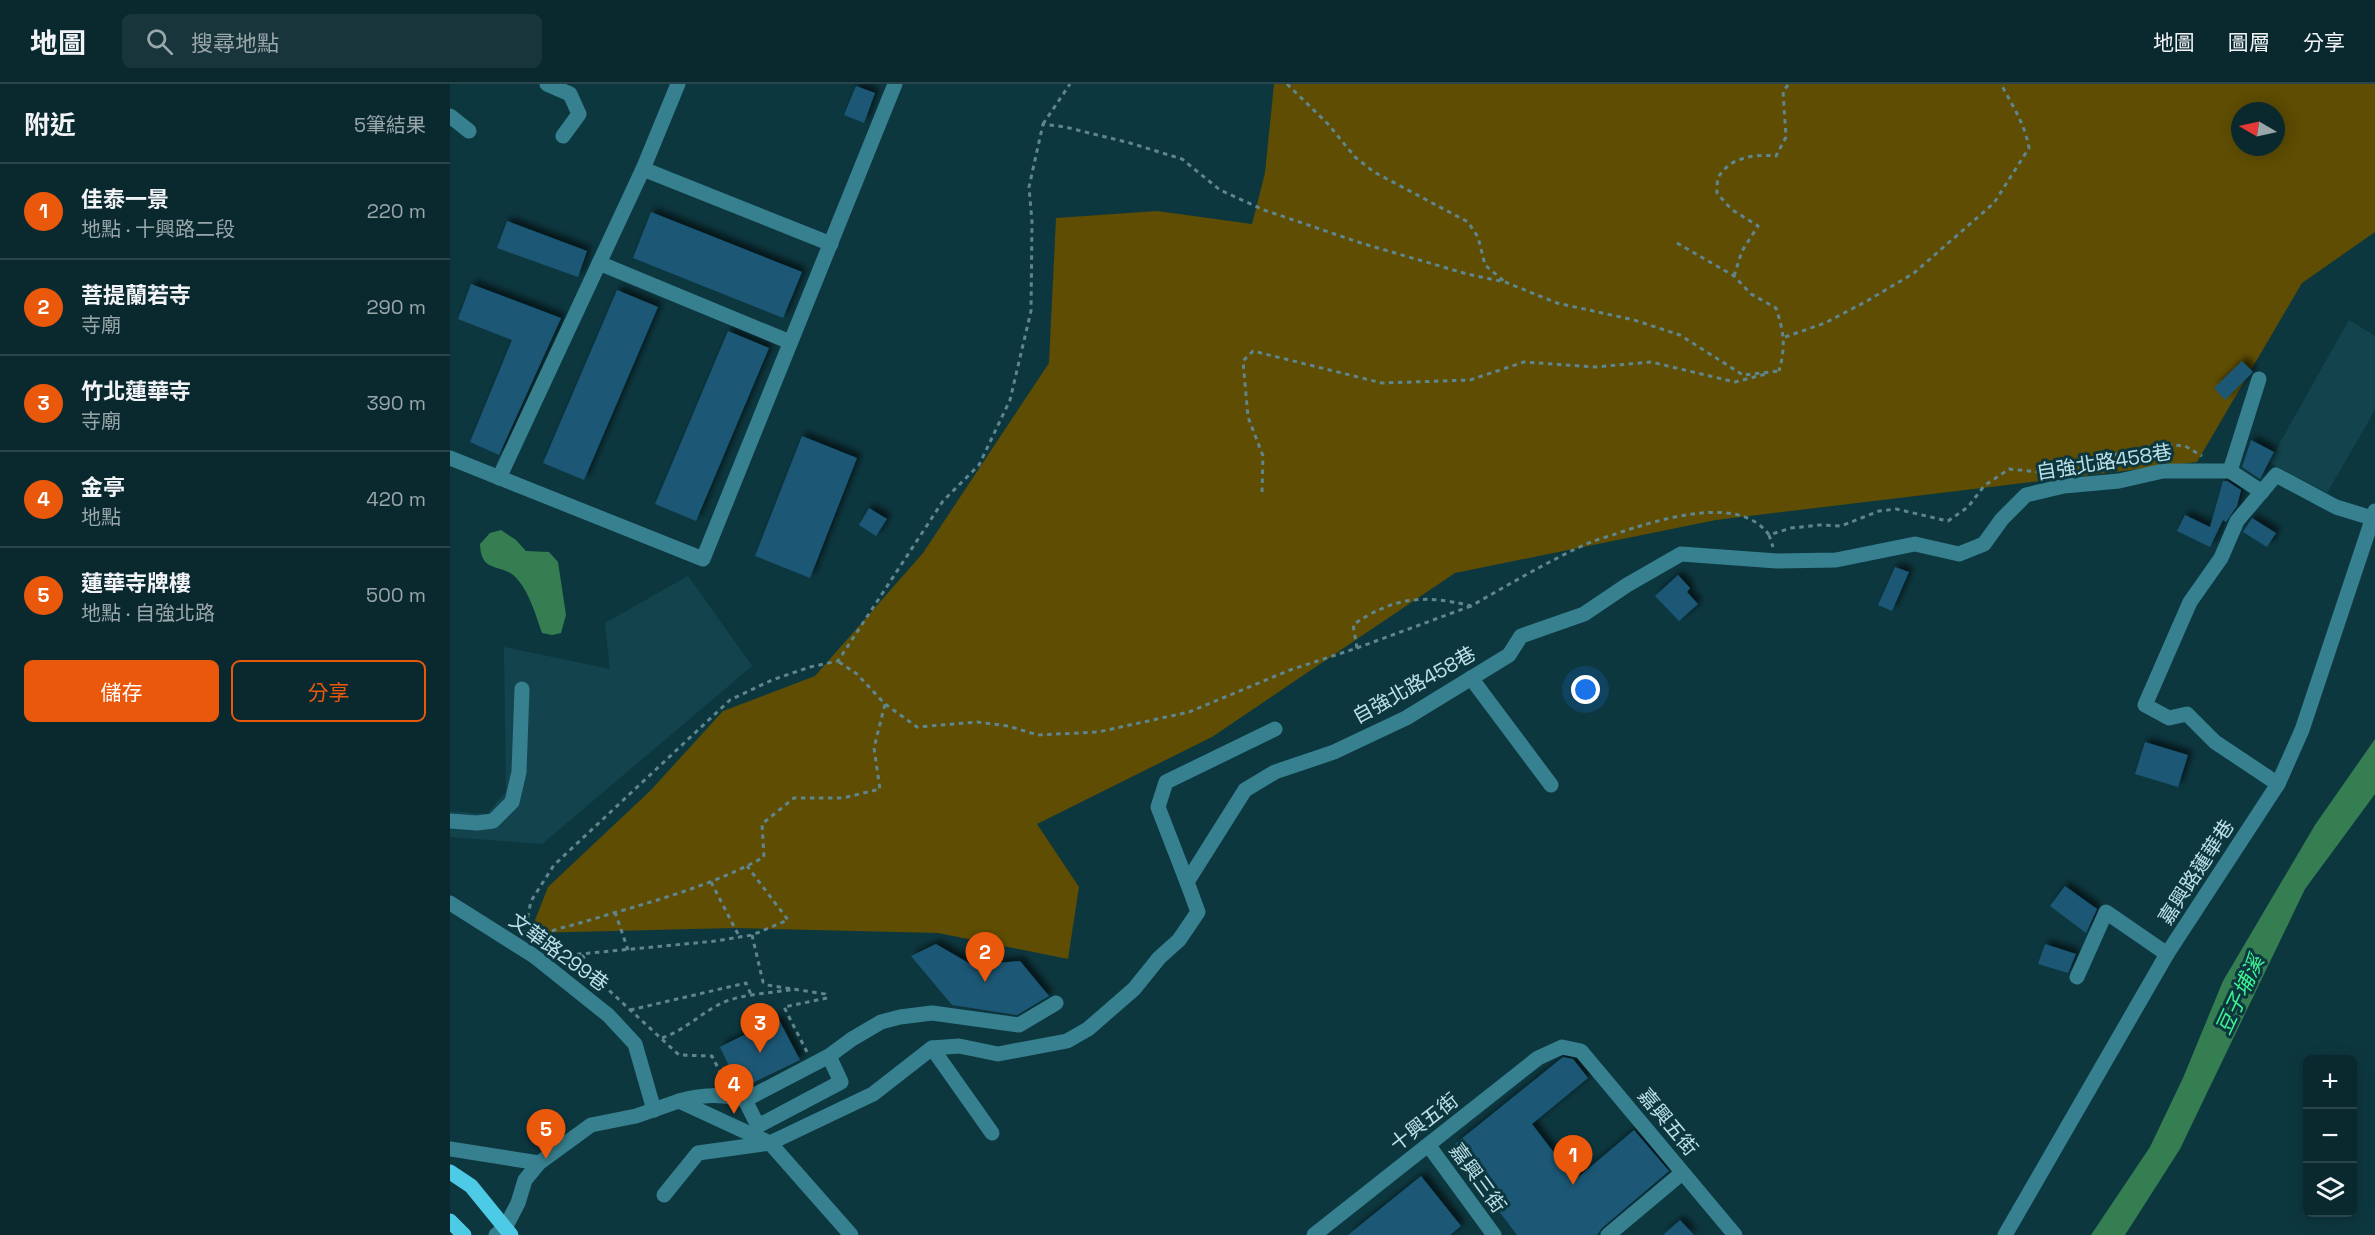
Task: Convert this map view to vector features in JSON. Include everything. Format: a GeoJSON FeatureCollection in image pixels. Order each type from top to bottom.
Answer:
{"type":"FeatureCollection","features":[{"type":"Feature","properties":{"kind":"main road"},"geometry":{"type":"LineString","coordinates":[[450,1172],[471,1186],[504,1232]]}},
{"type":"Feature","properties":{"kind":"main road"},"geometry":{"type":"LineString","coordinates":[[450,1221],[464,1235]]}},
{"type":"Feature","properties":{"kind":"street"},"geometry":{"type":"LineString","coordinates":[[548,84],[570,94],[579,114],[563,136]]}},
{"type":"Feature","properties":{"kind":"street"},"geometry":{"type":"LineString","coordinates":[[499,478],[643,169],[678,84]]}},
{"type":"Feature","properties":{"kind":"street"},"geometry":{"type":"LineString","coordinates":[[450,458],[703,559],[895,84]]}},
{"type":"Feature","properties":{"kind":"street"},"geometry":{"type":"LineString","coordinates":[[450,116],[469,131]]}},
{"type":"Feature","properties":{"kind":"street"},"geometry":{"type":"LineString","coordinates":[[643,169],[831,243]]}},
{"type":"Feature","properties":{"kind":"street"},"geometry":{"type":"LineString","coordinates":[[599,263],[790,342]]}},
{"type":"Feature","properties":{"kind":"street"},"geometry":{"type":"LineString","coordinates":[[2259,379],[2230,471],[2262,492]]}},
{"type":"Feature","properties":{"kind":"street","name":"自強北路458巷"},"geometry":{"type":"LineString","coordinates":[[1187,882],[1245,790],[1275,772],[1334,752],[1406,718],[1509,654],[1521,636],[1584,614],[1627,585],[1681,554],[1777,561],[1836,560],[1915,544],[1959,554],[1984,544],[2002,519],[2026,495],[2064,486],[2119,481],[2163,471],[2230,471]]}},
{"type":"Feature","properties":{"kind":"street"},"geometry":{"type":"LineString","coordinates":[[2278,784],[2214,742],[2187,714],[2169,718],[2145,705],[2190,602],[2222,558],[2237,521],[2276,475],[2336,507],[2374,514]]}},
{"type":"Feature","properties":{"kind":"street","name":"嘉興路蓮華巷"},"geometry":{"type":"LineString","coordinates":[[2005,1235],[2167,954],[2278,784],[2302,730],[2374,514]]}},
{"type":"Feature","properties":{"kind":"street"},"geometry":{"type":"LineString","coordinates":[[1471,678],[1551,785]]}},
{"type":"Feature","properties":{"kind":"street"},"geometry":{"type":"LineString","coordinates":[[450,820],[477,823],[493,821],[512,802],[519,772],[522,689]]}},
{"type":"Feature","properties":{"kind":"street"},"geometry":{"type":"LineString","coordinates":[[664,1195],[698,1153],[770,1143],[873,1094],[932,1048],[959,1046],[998,1053],[1066,1041],[1088,1029],[1134,988],[1159,958],[1179,940],[1198,912],[1158,807],[1166,782],[1275,729]]}},
{"type":"Feature","properties":{"kind":"street","name":"文華路299巷"},"geometry":{"type":"LineString","coordinates":[[450,903],[527,946],[608,1015],[635,1044],[654,1110]]}},
{"type":"Feature","properties":{"kind":"street"},"geometry":{"type":"LineString","coordinates":[[2077,977],[2106,912],[2167,954]]}},
{"type":"Feature","properties":{"kind":"street"},"geometry":{"type":"LineString","coordinates":[[504,1232],[518,1203],[525,1180],[539,1163],[591,1125],[636,1116],[700,1095],[725,1095],[745,1100],[829,1056],[881,1022],[900,1017],[932,1013],[1019,1024],[1056,1003]]}},
{"type":"Feature","properties":{"kind":"street","name":"十興五街"},"geometry":{"type":"LineString","coordinates":[[1314,1235],[1538,1058],[1562,1047]]}},
{"type":"Feature","properties":{"kind":"street","name":"嘉興五街"},"geometry":{"type":"LineString","coordinates":[[1562,1047],[1581,1051],[1735,1235]]}},
{"type":"Feature","properties":{"kind":"street"},"geometry":{"type":"LineString","coordinates":[[932,1048],[992,1133]]}},
{"type":"Feature","properties":{"kind":"street"},"geometry":{"type":"LineString","coordinates":[[745,1100],[758,1126],[768,1121],[841,1082],[829,1056]]}},
{"type":"Feature","properties":{"kind":"street"},"geometry":{"type":"LineString","coordinates":[[679,1101],[770,1143],[851,1235]]}},
{"type":"Feature","properties":{"kind":"street","name":"嘉興三街"},"geometry":{"type":"LineString","coordinates":[[1429,1146],[1494,1235]]}},
{"type":"Feature","properties":{"kind":"street"},"geometry":{"type":"LineString","coordinates":[[450,1149],[539,1163]]}},
{"type":"Feature","properties":{"kind":"street"},"geometry":{"type":"LineString","coordinates":[[1608,1235],[1682,1173]]}},
{"type":"Feature","properties":{"kind":"path"},"geometry":{"type":"LineString","coordinates":[[838,662],[943,501],[979,465],[1010,400],[1031,311],[1032,222],[1029,187],[1043,124],[1070,84]]}},
{"type":"Feature","properties":{"kind":"path"},"geometry":{"type":"LineString","coordinates":[[1287,84],[1328,124],[1355,157],[1374,172],[1468,222],[1479,237],[1485,265],[1506,282]]}},
{"type":"Feature","properties":{"kind":"path"},"geometry":{"type":"LineString","coordinates":[[1734,276],[1742,251],[1758,226],[1731,208],[1717,193],[1718,178],[1735,160],[1765,155],[1776,156],[1786,137],[1783,91],[1789,84]]}},
{"type":"Feature","properties":{"kind":"path"},"geometry":{"type":"LineString","coordinates":[[1785,337],[1825,323],[1914,273],[1994,203],[2029,148],[2018,114],[2001,84]]}},
{"type":"Feature","properties":{"kind":"path"},"geometry":{"type":"LineString","coordinates":[[1043,124],[1130,143],[1182,159],[1220,190],[1264,210],[1361,243],[1467,274],[1506,282],[1557,303],[1634,320],[1680,334],[1743,375],[1779,371]]}},
{"type":"Feature","properties":{"kind":"path"},"geometry":{"type":"LineString","coordinates":[[1677,243],[1734,276],[1751,294],[1776,308],[1785,337],[1779,371]]}},
{"type":"Feature","properties":{"kind":"path"},"geometry":{"type":"LineString","coordinates":[[1262,492],[1263,456],[1248,417],[1243,361],[1253,351],[1382,383],[1470,380],[1524,362],[1595,367],[1651,362],[1735,382],[1779,371]]}},
{"type":"Feature","properties":{"kind":"path"},"geometry":{"type":"LineString","coordinates":[[527,946],[531,901],[554,865],[730,700],[772,680],[810,667],[838,662],[857,674],[885,705],[916,727],[976,722],[1008,726],[1038,735],[1098,732],[1189,712],[1290,670],[1471,606],[1585,544],[1663,519],[1696,513],[1721,513],[1744,517],[1762,525],[1769,535],[1801,527],[1841,526],[1879,511],[1896,509],[1948,520],[1968,507],[1984,486],[2009,469],[2038,472],[2162,444],[2185,446],[2203,456]]}},
{"type":"Feature","properties":{"kind":"path"},"geometry":{"type":"LineString","coordinates":[[1357,648],[1353,624],[1370,613],[1396,602],[1450,600],[1471,606]]}},
{"type":"Feature","properties":{"kind":"path"},"geometry":{"type":"LineString","coordinates":[[527,946],[539,936],[672,896],[711,882],[764,857],[762,824],[794,798],[843,798],[880,789],[874,748],[885,705]]}},
{"type":"Feature","properties":{"kind":"path"},"geometry":{"type":"LineString","coordinates":[[555,956],[739,937],[788,920],[747,866]]}},
{"type":"Feature","properties":{"kind":"path"},"geometry":{"type":"LineString","coordinates":[[711,882],[739,937]]}},
{"type":"Feature","properties":{"kind":"path"},"geometry":{"type":"LineString","coordinates":[[615,912],[628,950]]}},
{"type":"Feature","properties":{"kind":"path"},"geometry":{"type":"LineString","coordinates":[[752,934],[763,982],[767,985],[828,995],[823,999],[784,1007],[803,1046]]}},
{"type":"Feature","properties":{"kind":"path"},"geometry":{"type":"LineString","coordinates":[[582,955],[600,982],[679,1054],[712,1056],[726,1084],[725,1095]]}},
{"type":"Feature","properties":{"kind":"path"},"geometry":{"type":"LineString","coordinates":[[630,1010],[746,982],[752,997]]}},
{"type":"Feature","properties":{"kind":"path"},"geometry":{"type":"LineString","coordinates":[[662,1038],[678,1032],[707,1010],[725,1002],[795,989]]}},
{"type":"Feature","properties":{"kind":"shaded area"},"geometry":{"type":"Polygon","coordinates":[[[1274,84],[2375,84],[2375,232],[2302,283],[2197,462],[1716,520],[1455,573],[1212,737],[1037,824],[1079,887],[1068,959],[938,933],[735,928],[530,933],[548,887],[651,790],[723,711],[815,676],[923,553],[1049,363],[1056,218],[1157,211],[1252,224],[1265,173],[1274,84]]]}},
{"type":"Feature","properties":{"kind":"shaded area"},"geometry":{"type":"Polygon","coordinates":[[[2349,320],[2375,336],[2375,410],[2327,493],[2269,462],[2349,320]]]}},
{"type":"Feature","properties":{"kind":"shaded area"},"geometry":{"type":"Polygon","coordinates":[[[688,576],[752,666],[542,844],[450,837],[450,811],[487,814],[506,791],[504,647],[610,669],[605,623],[688,576]]]}},
{"type":"Feature","properties":{"kind":"water"},"geometry":{"type":"Polygon","coordinates":[[[501,530],[516,540],[526,551],[549,552],[558,562],[566,615],[561,633],[552,635],[542,633],[529,598],[518,580],[512,574],[484,560],[480,544],[490,533],[501,530]]]}},
{"type":"Feature","properties":{"kind":"water","name":"豆子埔溪"},"geometry":{"type":"Polygon","coordinates":[[[2375,739],[2375,794],[2305,889],[2180,1149],[2125,1235],[2091,1235],[2150,1147],[2183,1078],[2223,981],[2315,825],[2375,739]]]}},
{"type":"Feature","properties":{"kind":"building"},"geometry":{"type":"Polygon","coordinates":[[[856,86],[875,93],[864,123],[844,115],[856,86]]]}},
{"type":"Feature","properties":{"kind":"building"},"geometry":{"type":"Polygon","coordinates":[[[651,212],[802,272],[783,318],[633,258],[651,212]]]}},
{"type":"Feature","properties":{"kind":"building"},"geometry":{"type":"Polygon","coordinates":[[[507,221],[587,251],[578,277],[497,248],[507,221]]]}},
{"type":"Feature","properties":{"kind":"building"},"geometry":{"type":"Polygon","coordinates":[[[471,284],[561,318],[499,455],[470,442],[512,340],[458,319],[471,284]]]}},
{"type":"Feature","properties":{"kind":"building"},"geometry":{"type":"Polygon","coordinates":[[[617,290],[658,307],[584,480],[543,463],[617,290]]]}},
{"type":"Feature","properties":{"kind":"building"},"geometry":{"type":"Polygon","coordinates":[[[728,331],[769,348],[696,521],[655,504],[728,331]]]}},
{"type":"Feature","properties":{"kind":"building"},"geometry":{"type":"Polygon","coordinates":[[[2242,361],[2253,372],[2225,400],[2214,388],[2242,361]]]}},
{"type":"Feature","properties":{"kind":"building"},"geometry":{"type":"Polygon","coordinates":[[[802,436],[857,458],[810,578],[755,556],[802,436]]]}},
{"type":"Feature","properties":{"kind":"building"},"geometry":{"type":"Polygon","coordinates":[[[2251,440],[2274,452],[2260,479],[2242,467],[2251,440]]]}},
{"type":"Feature","properties":{"kind":"building"},"geometry":{"type":"Polygon","coordinates":[[[2223,481],[2241,490],[2237,506],[2226,522],[2223,520],[2210,547],[2177,531],[2185,515],[2210,527],[2223,481]]]}},
{"type":"Feature","properties":{"kind":"building"},"geometry":{"type":"Polygon","coordinates":[[[869,508],[887,519],[876,536],[859,525],[869,508]]]}},
{"type":"Feature","properties":{"kind":"building"},"geometry":{"type":"Polygon","coordinates":[[[2252,518],[2276,533],[2267,547],[2243,532],[2252,518]]]}},
{"type":"Feature","properties":{"kind":"building"},"geometry":{"type":"Polygon","coordinates":[[[1895,567],[1909,572],[1892,611],[1878,605],[1895,567]]]}},
{"type":"Feature","properties":{"kind":"building"},"geometry":{"type":"Polygon","coordinates":[[[1678,575],[1690,588],[1687,592],[1698,604],[1679,621],[1655,596],[1678,575]]]}},
{"type":"Feature","properties":{"kind":"building"},"geometry":{"type":"Polygon","coordinates":[[[2145,742],[2188,755],[2178,787],[2135,774],[2145,742]]]}},
{"type":"Feature","properties":{"kind":"building"},"geometry":{"type":"Polygon","coordinates":[[[2065,886],[2097,909],[2086,933],[2050,906],[2065,886]]]}},
{"type":"Feature","properties":{"kind":"building"},"geometry":{"type":"Polygon","coordinates":[[[936,944],[972,965],[1020,961],[1049,996],[1017,1015],[952,1005],[911,956],[936,944]]]}},
{"type":"Feature","properties":{"kind":"building"},"geometry":{"type":"Polygon","coordinates":[[[2045,944],[2076,954],[2068,973],[2038,964],[2045,944]]]}},
{"type":"Feature","properties":{"kind":"building"},"geometry":{"type":"Polygon","coordinates":[[[778,1018],[800,1060],[740,1089],[720,1047],[778,1018]]]}},
{"type":"Feature","properties":{"kind":"building"},"geometry":{"type":"Polygon","coordinates":[[[1563,1057],[1573,1059],[1588,1078],[1532,1124],[1575,1180],[1634,1130],[1669,1171],[1602,1228],[1597,1235],[1517,1235],[1483,1190],[1489,1185],[1455,1144],[1563,1057]]]}},
{"type":"Feature","properties":{"kind":"building"},"geometry":{"type":"Polygon","coordinates":[[[1421,1176],[1461,1226],[1450,1235],[1348,1235],[1421,1176]]]}},
{"type":"Feature","properties":{"kind":"building"},"geometry":{"type":"Polygon","coordinates":[[[1680,1220],[1694,1235],[1663,1235],[1680,1220]]]}},
{"type":"Feature","properties":{"kind":"place","name":"菩提蘭若寺"},"geometry":{"type":"Point","coordinates":[985,982]}},
{"type":"Feature","properties":{"kind":"place","name":"竹北蓮華寺"},"geometry":{"type":"Point","coordinates":[760,1053]}},
{"type":"Feature","properties":{"kind":"place","name":"金亭"},"geometry":{"type":"Point","coordinates":[734,1114]}},
{"type":"Feature","properties":{"kind":"place","name":"蓮華寺牌樓"},"geometry":{"type":"Point","coordinates":[546,1159]}},
{"type":"Feature","properties":{"kind":"place","name":"佳泰一景"},"geometry":{"type":"Point","coordinates":[1573,1185]}}]}
